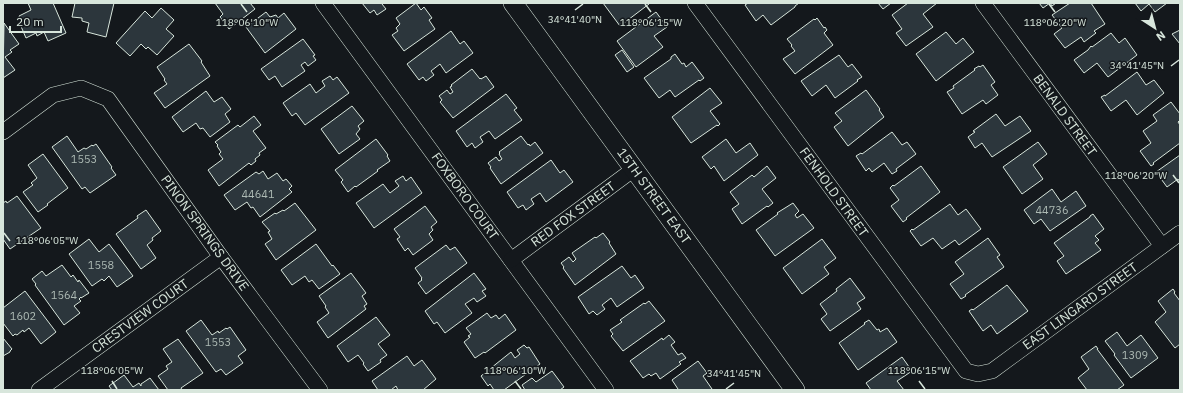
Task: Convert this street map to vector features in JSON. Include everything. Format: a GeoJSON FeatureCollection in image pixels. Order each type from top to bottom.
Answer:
{"type":"FeatureCollection","features":[{"type":"Feature","properties":{"kind":"street","name":"FOXBORO COURT"},"geometry":{"type":"LineString","coordinates":[[323,3],[606,390]]}},
{"type":"Feature","properties":{"kind":"street","name":"15TH STREET EAST"},"geometry":{"type":"LineString","coordinates":[[513,3],[795,390]]}},
{"type":"Feature","properties":{"kind":"street","name":"FENHOLD STREET"},"geometry":{"type":"LineString","coordinates":[[694,3],[966,371],[978,374]]}},
{"type":"Feature","properties":{"kind":"street","name":"BENALD STREET"},"geometry":{"type":"LineString","coordinates":[[983,3],[1162,246]]}},
{"type":"Feature","properties":{"kind":"street","name":"PINON SPRINGS DRIVE"},"geometry":{"type":"LineString","coordinates":[[3,132],[53,95],[81,88],[108,99],[221,257],[320,390]]}},
{"type":"Feature","properties":{"kind":"street","name":"RED FOX STREET"},"geometry":{"type":"LineString","coordinates":[[511,260],[634,169]]}},
{"type":"Feature","properties":{"kind":"street","name":"EAST LINGARD STREET"},"geometry":{"type":"LineString","coordinates":[[978,374],[992,371],[1180,234]]}},
{"type":"Feature","properties":{"kind":"street","name":"CRESTVIEW COURT"},"geometry":{"type":"LineString","coordinates":[[39,390],[221,257]]}},
{"type":"Feature","properties":{"kind":"building"},"geometry":{"type":"Polygon","coordinates":[[[28,3],[53,3],[66,33],[48,41],[44,32],[37,36],[36,33],[26,38],[20,24],[22,23],[19,16],[31,10],[28,3]]]}},
{"type":"Feature","properties":{"kind":"building"},"geometry":{"type":"Polygon","coordinates":[[[75,3],[114,3],[106,37],[87,32],[89,23],[82,21],[82,18],[72,17],[75,3]]]}},
{"type":"Feature","properties":{"kind":"building"},"geometry":{"type":"Polygon","coordinates":[[[215,3],[250,3],[255,9],[229,29],[220,17],[223,14],[215,3]]]}},
{"type":"Feature","properties":{"kind":"building"},"geometry":{"type":"Polygon","coordinates":[[[362,3],[383,3],[382,4],[386,9],[377,15],[374,10],[370,13],[362,3]]]}},
{"type":"Feature","properties":{"kind":"building"},"geometry":{"type":"Polygon","coordinates":[[[416,3],[421,10],[424,7],[432,18],[429,20],[435,29],[404,51],[392,35],[398,31],[396,28],[400,24],[396,18],[416,3]]]}},
{"type":"Feature","properties":{"kind":"building"},"geometry":{"type":"Polygon","coordinates":[[[603,3],[649,3],[649,4],[620,26],[603,3]]]}},
{"type":"Feature","properties":{"kind":"building"},"geometry":{"type":"Polygon","coordinates":[[[748,3],[799,3],[771,25],[763,15],[756,21],[745,5],[748,3]]]}},
{"type":"Feature","properties":{"kind":"building"},"geometry":{"type":"Polygon","coordinates":[[[878,3],[891,3],[883,9],[878,3]]]}},
{"type":"Feature","properties":{"kind":"building"},"geometry":{"type":"Polygon","coordinates":[[[908,3],[937,3],[923,14],[933,27],[906,46],[896,33],[902,29],[892,15],[908,3]]]}},
{"type":"Feature","properties":{"kind":"building"},"geometry":{"type":"Polygon","coordinates":[[[1039,3],[1050,3],[1043,8],[1039,3]]]}},
{"type":"Feature","properties":{"kind":"building"},"geometry":{"type":"Polygon","coordinates":[[[1070,3],[1091,3],[1105,24],[1094,31],[1096,33],[1084,42],[1081,37],[1065,48],[1054,34],[1062,28],[1052,15],[1070,3]]]}},
{"type":"Feature","properties":{"kind":"building"},"geometry":{"type":"Polygon","coordinates":[[[1135,3],[1167,3],[1155,12],[1149,4],[1141,11],[1135,3]]]}},
{"type":"Feature","properties":{"kind":"building"},"geometry":{"type":"Polygon","coordinates":[[[161,8],[174,20],[166,29],[174,36],[157,55],[148,47],[146,49],[141,44],[130,56],[116,43],[145,11],[152,18],[161,8]]]}},
{"type":"Feature","properties":{"kind":"building"},"geometry":{"type":"Polygon","coordinates":[[[266,12],[270,17],[276,15],[278,18],[284,13],[296,29],[265,53],[246,27],[266,12]]]}},
{"type":"Feature","properties":{"kind":"building"},"geometry":{"type":"Polygon","coordinates":[[[656,12],[667,27],[654,36],[663,47],[636,67],[617,41],[656,12]]]}},
{"type":"Feature","properties":{"kind":"building"},"geometry":{"type":"Polygon","coordinates":[[[817,18],[827,30],[824,33],[833,45],[795,74],[783,59],[795,51],[787,39],[817,18]]]}},
{"type":"Feature","properties":{"kind":"building"},"geometry":{"type":"Polygon","coordinates":[[[4,23],[19,44],[10,50],[12,52],[5,57],[15,70],[3,78],[4,23]]]}},
{"type":"Feature","properties":{"kind":"building"},"geometry":{"type":"Polygon","coordinates":[[[1180,30],[1180,44],[1172,34],[1180,30]]]}},
{"type":"Feature","properties":{"kind":"building"},"geometry":{"type":"Polygon","coordinates":[[[451,31],[460,44],[464,41],[473,53],[446,73],[440,64],[431,71],[434,75],[426,81],[423,77],[419,80],[407,64],[451,31]]]}},
{"type":"Feature","properties":{"kind":"building"},"geometry":{"type":"Polygon","coordinates":[[[946,32],[956,44],[963,38],[974,52],[936,81],[916,54],[946,32]]]}},
{"type":"Feature","properties":{"kind":"building"},"geometry":{"type":"Polygon","coordinates":[[[1111,33],[1119,43],[1125,38],[1137,55],[1108,77],[1097,63],[1084,73],[1074,60],[1091,46],[1092,47],[1111,33]]]}},
{"type":"Feature","properties":{"kind":"building"},"geometry":{"type":"Polygon","coordinates":[[[303,39],[315,55],[313,56],[316,60],[308,66],[305,62],[301,65],[305,71],[282,87],[275,76],[269,80],[261,69],[303,39]]]}},
{"type":"Feature","properties":{"kind":"building"},"geometry":{"type":"Polygon","coordinates":[[[189,44],[202,61],[201,62],[210,76],[165,108],[154,93],[167,84],[157,67],[189,44]]]}},
{"type":"Feature","properties":{"kind":"building"},"geometry":{"type":"Polygon","coordinates":[[[622,50],[634,67],[627,72],[615,55],[622,50]]]}},
{"type":"Feature","properties":{"kind":"building"},"geometry":{"type":"Polygon","coordinates":[[[675,54],[686,67],[692,62],[704,78],[675,97],[670,90],[659,98],[644,78],[671,59],[671,57],[675,54]]]}},
{"type":"Feature","properties":{"kind":"building"},"geometry":{"type":"Polygon","coordinates":[[[839,55],[848,67],[852,64],[862,77],[835,98],[826,85],[812,96],[801,81],[839,55]]]}},
{"type":"Feature","properties":{"kind":"building"},"geometry":{"type":"Polygon","coordinates":[[[983,65],[995,82],[991,85],[998,95],[986,104],[983,100],[962,114],[947,92],[954,88],[953,86],[975,70],[974,69],[983,65]]]}},
{"type":"Feature","properties":{"kind":"building"},"geometry":{"type":"Polygon","coordinates":[[[472,69],[480,79],[486,76],[494,87],[453,118],[440,102],[442,100],[439,96],[447,90],[450,94],[453,92],[450,87],[452,86],[451,85],[472,69]]]}},
{"type":"Feature","properties":{"kind":"building"},"geometry":{"type":"Polygon","coordinates":[[[1137,72],[1146,85],[1154,80],[1164,93],[1137,115],[1126,100],[1111,111],[1101,97],[1105,96],[1137,72]]]}},
{"type":"Feature","properties":{"kind":"building"},"geometry":{"type":"Polygon","coordinates":[[[330,76],[333,80],[337,77],[349,93],[305,125],[296,113],[292,116],[283,103],[310,84],[316,93],[325,86],[322,81],[330,76]]]}},
{"type":"Feature","properties":{"kind":"building"},"geometry":{"type":"Polygon","coordinates":[[[710,88],[722,103],[710,111],[720,124],[691,143],[672,117],[710,88]]]}},
{"type":"Feature","properties":{"kind":"building"},"geometry":{"type":"Polygon","coordinates":[[[866,90],[884,117],[848,146],[834,127],[842,121],[835,113],[866,90]]]}},
{"type":"Feature","properties":{"kind":"building"},"geometry":{"type":"Polygon","coordinates":[[[206,91],[214,102],[222,97],[231,109],[225,114],[230,122],[210,137],[203,128],[200,129],[196,123],[183,132],[172,117],[206,91]]]}},
{"type":"Feature","properties":{"kind":"building"},"geometry":{"type":"Polygon","coordinates":[[[506,94],[517,108],[514,110],[522,120],[495,139],[489,131],[480,137],[483,142],[475,148],[472,143],[467,147],[456,131],[506,94]]]}},
{"type":"Feature","properties":{"kind":"building"},"geometry":{"type":"Polygon","coordinates":[[[1171,102],[1180,114],[1180,120],[1178,122],[1180,125],[1180,143],[1151,166],[1140,151],[1151,143],[1143,131],[1157,121],[1153,115],[1171,102]]]}},
{"type":"Feature","properties":{"kind":"building"},"geometry":{"type":"Polygon","coordinates":[[[352,106],[364,121],[358,126],[360,129],[356,134],[360,139],[339,154],[321,129],[352,106]]]}},
{"type":"Feature","properties":{"kind":"building"},"geometry":{"type":"Polygon","coordinates":[[[996,114],[1005,126],[1020,116],[1031,131],[992,157],[982,143],[975,148],[968,137],[975,132],[973,131],[996,114]]]}},
{"type":"Feature","properties":{"kind":"building"},"geometry":{"type":"Polygon","coordinates":[[[254,116],[261,125],[253,131],[266,148],[259,153],[260,155],[255,159],[256,161],[251,165],[249,163],[219,186],[208,170],[223,159],[219,154],[221,152],[215,142],[238,125],[240,127],[254,116]]]}},
{"type":"Feature","properties":{"kind":"building"},"geometry":{"type":"Polygon","coordinates":[[[892,132],[902,145],[907,142],[916,154],[896,169],[897,171],[892,174],[884,163],[872,172],[869,168],[866,171],[856,156],[861,153],[862,154],[892,132]]]}},
{"type":"Feature","properties":{"kind":"building"},"geometry":{"type":"Polygon","coordinates":[[[67,136],[78,152],[84,148],[86,149],[96,144],[116,175],[90,193],[85,187],[82,189],[52,147],[67,136]]]}},
{"type":"Feature","properties":{"kind":"building"},"geometry":{"type":"Polygon","coordinates":[[[521,136],[530,146],[535,142],[543,153],[501,184],[488,163],[496,157],[499,161],[502,159],[499,152],[521,136]]]}},
{"type":"Feature","properties":{"kind":"building"},"geometry":{"type":"Polygon","coordinates":[[[376,139],[388,155],[387,156],[390,161],[348,192],[341,182],[343,180],[335,170],[376,139]]]}},
{"type":"Feature","properties":{"kind":"building"},"geometry":{"type":"Polygon","coordinates":[[[726,139],[736,153],[750,143],[758,155],[724,181],[714,166],[711,169],[702,157],[726,139]]]}},
{"type":"Feature","properties":{"kind":"building"},"geometry":{"type":"Polygon","coordinates":[[[1038,142],[1047,154],[1033,165],[1043,179],[1022,194],[1003,167],[1038,142]]]}},
{"type":"Feature","properties":{"kind":"building"},"geometry":{"type":"Polygon","coordinates":[[[43,154],[68,188],[38,212],[23,192],[33,185],[31,183],[37,178],[28,165],[43,154]]]}},
{"type":"Feature","properties":{"kind":"building"},"geometry":{"type":"Polygon","coordinates":[[[1180,155],[1180,182],[1178,179],[1167,187],[1156,172],[1180,155]]]}},
{"type":"Feature","properties":{"kind":"building"},"geometry":{"type":"Polygon","coordinates":[[[551,160],[560,173],[564,170],[573,182],[546,202],[540,193],[531,199],[534,204],[526,210],[523,205],[518,208],[507,192],[551,160]]]}},
{"type":"Feature","properties":{"kind":"building"},"geometry":{"type":"Polygon","coordinates":[[[767,166],[776,178],[762,189],[773,203],[742,224],[732,209],[739,204],[730,192],[752,175],[754,177],[767,166]]]}},
{"type":"Feature","properties":{"kind":"building"},"geometry":{"type":"Polygon","coordinates":[[[921,166],[940,192],[906,218],[907,219],[903,222],[891,206],[899,200],[890,188],[921,166]]]}},
{"type":"Feature","properties":{"kind":"building"},"geometry":{"type":"Polygon","coordinates":[[[263,171],[268,179],[277,173],[283,181],[286,179],[292,186],[289,189],[292,192],[260,217],[253,207],[251,208],[247,202],[235,210],[224,195],[256,172],[259,174],[263,171]]]}},
{"type":"Feature","properties":{"kind":"building"},"geometry":{"type":"Polygon","coordinates":[[[403,176],[406,181],[411,177],[422,193],[374,228],[356,203],[383,184],[390,193],[399,186],[395,181],[403,176]]]}},
{"type":"Feature","properties":{"kind":"building"},"geometry":{"type":"Polygon","coordinates":[[[1052,189],[1061,202],[1076,191],[1086,206],[1050,231],[1041,219],[1034,224],[1024,210],[1052,189]]]}},
{"type":"Feature","properties":{"kind":"building"},"geometry":{"type":"Polygon","coordinates":[[[17,196],[41,228],[10,249],[3,239],[3,203],[6,201],[7,203],[17,196]]]}},
{"type":"Feature","properties":{"kind":"building"},"geometry":{"type":"Polygon","coordinates":[[[295,203],[316,230],[276,260],[265,244],[272,239],[268,232],[270,231],[262,222],[275,213],[284,211],[295,203]]]}},
{"type":"Feature","properties":{"kind":"building"},"geometry":{"type":"Polygon","coordinates":[[[793,203],[799,211],[795,215],[797,218],[803,214],[814,228],[775,256],[756,230],[778,214],[777,213],[793,203]]]}},
{"type":"Feature","properties":{"kind":"building"},"geometry":{"type":"Polygon","coordinates":[[[950,204],[958,215],[966,209],[981,229],[959,245],[955,240],[942,249],[933,238],[921,246],[910,231],[950,204]]]}},
{"type":"Feature","properties":{"kind":"building"},"geometry":{"type":"Polygon","coordinates":[[[425,206],[437,222],[431,227],[433,230],[429,234],[433,240],[413,255],[408,248],[405,251],[397,239],[400,237],[394,229],[425,206]]]}},
{"type":"Feature","properties":{"kind":"building"},"geometry":{"type":"Polygon","coordinates":[[[146,210],[161,231],[152,238],[153,240],[147,245],[156,258],[141,269],[116,234],[138,218],[137,216],[146,210]]]}},
{"type":"Feature","properties":{"kind":"building"},"geometry":{"type":"Polygon","coordinates":[[[1093,214],[1104,229],[1095,236],[1099,240],[1095,243],[1101,250],[1066,274],[1057,261],[1064,256],[1054,243],[1093,214]]]}},
{"type":"Feature","properties":{"kind":"building"},"geometry":{"type":"Polygon","coordinates":[[[603,233],[610,242],[609,243],[616,254],[575,285],[561,263],[569,257],[573,262],[576,259],[572,253],[603,233]]]}},
{"type":"Feature","properties":{"kind":"building"},"geometry":{"type":"Polygon","coordinates":[[[988,238],[1000,255],[997,257],[1004,267],[961,299],[950,284],[964,274],[955,262],[988,238]]]}},
{"type":"Feature","properties":{"kind":"building"},"geometry":{"type":"Polygon","coordinates":[[[89,239],[99,252],[109,244],[133,276],[117,287],[109,276],[104,281],[102,279],[92,286],[69,254],[89,239]]]}},
{"type":"Feature","properties":{"kind":"building"},"geometry":{"type":"Polygon","coordinates":[[[822,239],[836,258],[824,267],[829,274],[802,294],[783,268],[822,239]]]}},
{"type":"Feature","properties":{"kind":"building"},"geometry":{"type":"Polygon","coordinates":[[[316,244],[332,266],[333,265],[340,274],[319,289],[312,280],[309,282],[305,276],[292,285],[281,270],[316,244]]]}},
{"type":"Feature","properties":{"kind":"building"},"geometry":{"type":"Polygon","coordinates":[[[446,245],[450,250],[455,247],[467,263],[426,294],[418,283],[422,280],[422,278],[415,268],[446,245]]]}},
{"type":"Feature","properties":{"kind":"building"},"geometry":{"type":"Polygon","coordinates":[[[62,265],[71,277],[73,275],[78,282],[79,280],[89,293],[81,297],[79,299],[81,301],[74,306],[80,313],[64,325],[32,279],[42,271],[46,276],[62,265]]]}},
{"type":"Feature","properties":{"kind":"building"},"geometry":{"type":"Polygon","coordinates":[[[622,266],[631,278],[635,275],[644,288],[617,307],[611,298],[602,305],[605,309],[597,315],[593,311],[589,314],[578,297],[622,266]]]}},
{"type":"Feature","properties":{"kind":"building"},"geometry":{"type":"Polygon","coordinates":[[[351,273],[366,293],[362,296],[367,304],[364,306],[366,309],[328,338],[317,322],[329,313],[319,296],[351,273]]]}},
{"type":"Feature","properties":{"kind":"building"},"geometry":{"type":"Polygon","coordinates":[[[474,273],[486,289],[482,291],[486,296],[477,302],[474,298],[465,304],[472,313],[445,333],[437,322],[434,324],[425,311],[474,273]]]}},
{"type":"Feature","properties":{"kind":"building"},"geometry":{"type":"Polygon","coordinates":[[[850,278],[865,298],[857,303],[861,309],[830,331],[821,319],[827,314],[820,304],[837,291],[836,289],[850,278]]]}},
{"type":"Feature","properties":{"kind":"building"},"geometry":{"type":"Polygon","coordinates":[[[1007,285],[1028,311],[997,334],[991,325],[983,331],[969,311],[972,309],[973,310],[1007,285]]]}},
{"type":"Feature","properties":{"kind":"building"},"geometry":{"type":"Polygon","coordinates":[[[1173,289],[1180,301],[1180,344],[1175,348],[1155,322],[1166,312],[1158,301],[1173,289]]]}},
{"type":"Feature","properties":{"kind":"building"},"geometry":{"type":"Polygon","coordinates":[[[25,291],[56,332],[41,344],[29,328],[24,332],[23,330],[17,335],[15,334],[13,336],[3,323],[3,308],[25,291]]]}},
{"type":"Feature","properties":{"kind":"building"},"geometry":{"type":"Polygon","coordinates":[[[649,301],[665,321],[623,351],[611,336],[613,334],[610,330],[622,322],[620,320],[649,301]]]}},
{"type":"Feature","properties":{"kind":"building"},"geometry":{"type":"Polygon","coordinates":[[[487,313],[491,318],[496,315],[499,319],[505,314],[516,330],[485,353],[484,352],[475,358],[464,342],[470,337],[468,336],[471,334],[466,328],[487,313]]]}},
{"type":"Feature","properties":{"kind":"building"},"geometry":{"type":"Polygon","coordinates":[[[376,317],[390,335],[378,344],[387,355],[380,360],[381,362],[368,371],[358,355],[348,362],[337,346],[376,317]]]}},
{"type":"Feature","properties":{"kind":"building"},"geometry":{"type":"Polygon","coordinates":[[[201,320],[212,335],[218,331],[219,333],[230,327],[246,350],[238,356],[243,363],[226,375],[221,369],[216,372],[186,331],[201,320]]]}},
{"type":"Feature","properties":{"kind":"building"},"geometry":{"type":"Polygon","coordinates":[[[869,320],[877,330],[879,329],[880,332],[887,328],[897,342],[858,370],[839,343],[869,320]]]}},
{"type":"Feature","properties":{"kind":"building"},"geometry":{"type":"Polygon","coordinates":[[[1117,332],[1127,346],[1141,335],[1158,358],[1131,378],[1105,341],[1117,332]]]}},
{"type":"Feature","properties":{"kind":"building"},"geometry":{"type":"Polygon","coordinates":[[[669,335],[675,342],[671,345],[678,355],[682,353],[686,358],[679,362],[681,364],[660,379],[656,373],[651,376],[649,374],[643,378],[630,361],[662,338],[663,340],[669,335]]]}},
{"type":"Feature","properties":{"kind":"building"},"geometry":{"type":"Polygon","coordinates":[[[3,338],[12,349],[3,356],[3,338]]]}},
{"type":"Feature","properties":{"kind":"building"},"geometry":{"type":"Polygon","coordinates":[[[178,339],[203,373],[181,388],[182,390],[168,390],[158,376],[168,369],[166,366],[172,362],[163,349],[178,339]]]}},
{"type":"Feature","properties":{"kind":"building"},"geometry":{"type":"Polygon","coordinates":[[[524,345],[527,348],[529,347],[540,364],[504,390],[494,390],[490,384],[488,386],[481,376],[511,352],[515,358],[520,354],[517,350],[524,345]]]}},
{"type":"Feature","properties":{"kind":"building"},"geometry":{"type":"Polygon","coordinates":[[[1096,346],[1124,385],[1117,390],[1087,390],[1078,378],[1089,369],[1081,357],[1096,346]]]}},
{"type":"Feature","properties":{"kind":"building"},"geometry":{"type":"Polygon","coordinates":[[[407,356],[414,366],[422,360],[436,379],[423,390],[398,390],[396,386],[391,390],[378,390],[372,381],[407,356]]]}},
{"type":"Feature","properties":{"kind":"building"},"geometry":{"type":"Polygon","coordinates":[[[902,357],[912,371],[897,381],[904,390],[871,390],[866,383],[902,357]]]}},
{"type":"Feature","properties":{"kind":"building"},"geometry":{"type":"Polygon","coordinates":[[[698,361],[707,373],[703,376],[712,389],[677,390],[678,389],[672,380],[698,361]]]}},
{"type":"Feature","properties":{"kind":"building"},"geometry":{"type":"Polygon","coordinates":[[[552,371],[564,387],[560,390],[525,390],[522,385],[532,378],[536,382],[552,371]]]}},
{"type":"Feature","properties":{"kind":"building"},"geometry":{"type":"Polygon","coordinates":[[[124,375],[133,387],[139,383],[141,386],[141,384],[150,378],[159,390],[112,390],[109,386],[124,375]]]}}]}
